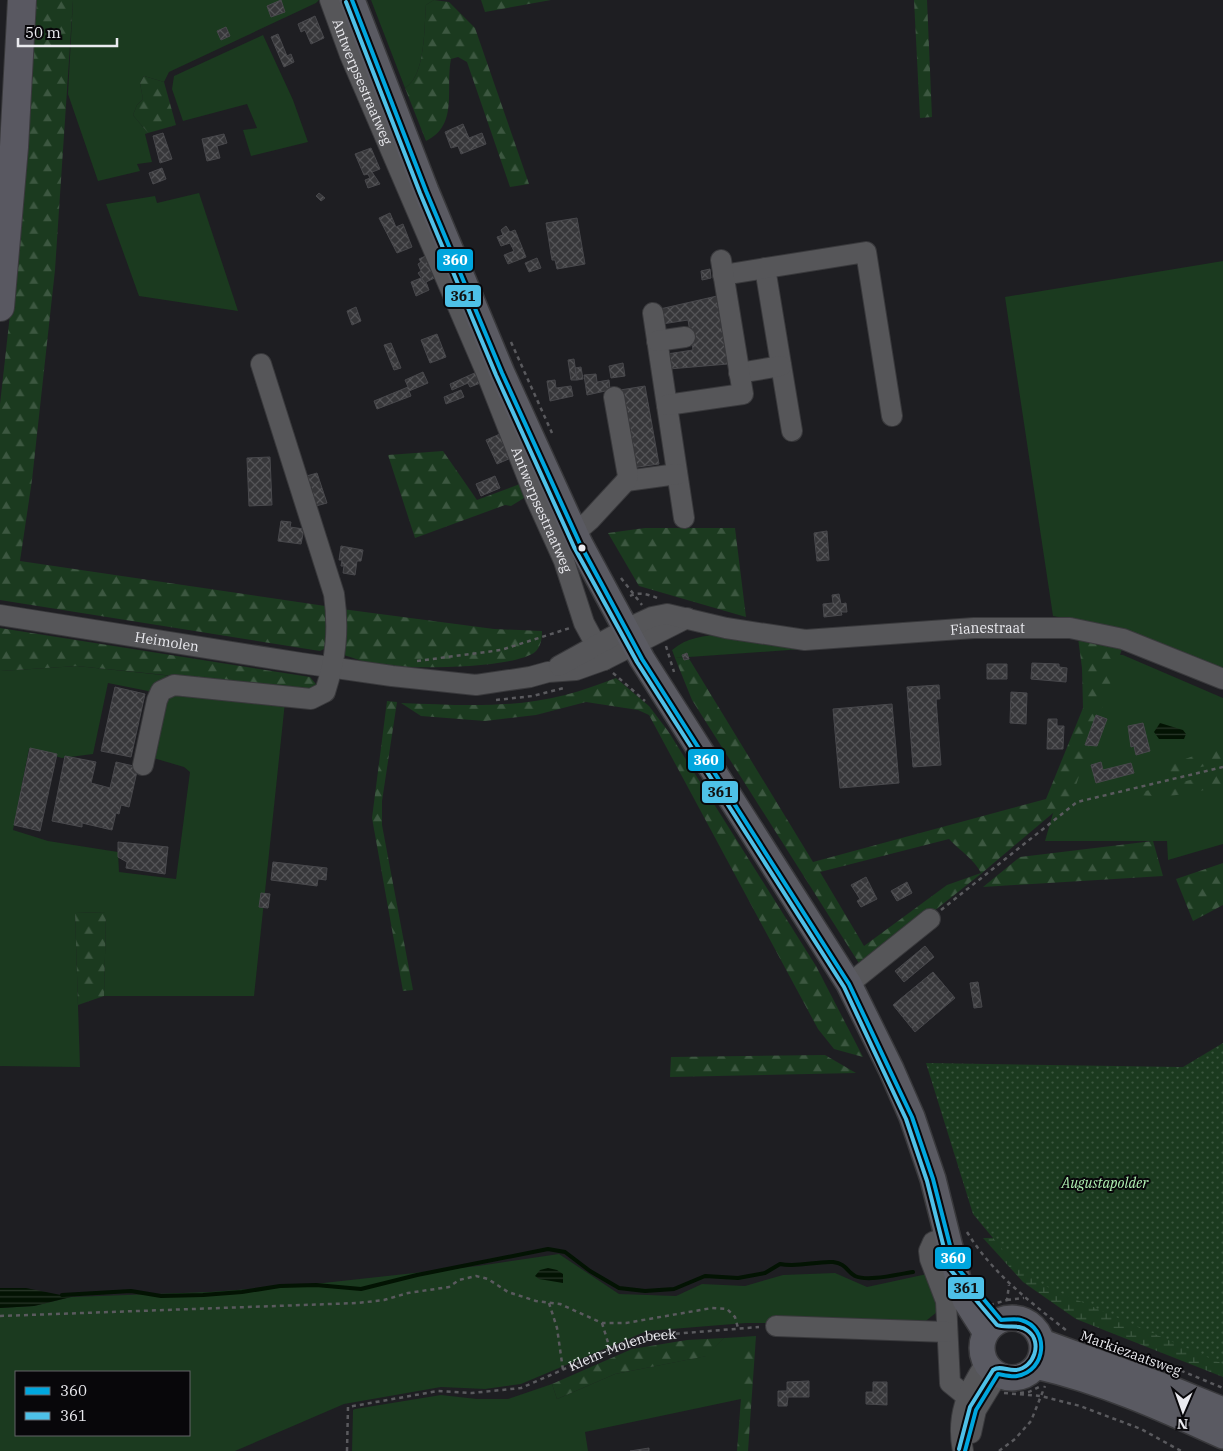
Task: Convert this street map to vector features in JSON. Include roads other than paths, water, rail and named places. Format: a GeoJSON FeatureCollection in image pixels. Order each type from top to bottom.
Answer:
{"type":"FeatureCollection","features":[{"type":"Feature","properties":{"kind":"highway"},"geometry":{"type":"LineString","coordinates":[[0,307],[14,147],[22,0]]}},
{"type":"Feature","properties":{"kind":"main road","name":"Antwerpsestraatweg"},"geometry":{"type":"LineString","coordinates":[[352,0],[426,191],[502,372],[575,532],[630,637],[848,984],[891,1069],[912,1117],[933,1179],[955,1265],[998,1318]]}},
{"type":"Feature","properties":{"kind":"main road"},"geometry":{"type":"LineString","coordinates":[[1042,1374],[1042,1342],[1038,1332],[1031,1324],[1022,1320],[998,1318],[982,1348],[992,1369],[1008,1378],[1028,1374],[1071,1375],[1135,1396],[1223,1436]]}},
{"type":"Feature","properties":{"kind":"main road","name":"Markiezaatsweg"},"geometry":{"type":"LineString","coordinates":[[1042,1342],[1166,1386],[1223,1410]]}},
{"type":"Feature","properties":{"kind":"street","name":"Antwerpsestraatweg"},"geometry":{"type":"LineString","coordinates":[[330,0],[350,55],[486,372],[536,499],[564,561],[584,623],[605,660]]}},
{"type":"Feature","properties":{"kind":"street"},"geometry":{"type":"LineString","coordinates":[[666,405],[743,394],[722,268],[766,268],[866,252],[892,416]]}},
{"type":"Feature","properties":{"kind":"street"},"geometry":{"type":"LineString","coordinates":[[766,268],[792,431]]}},
{"type":"Feature","properties":{"kind":"street"},"geometry":{"type":"LineString","coordinates":[[653,314],[684,518]]}},
{"type":"Feature","properties":{"kind":"street"},"geometry":{"type":"LineString","coordinates":[[657,340],[686,337]]}},
{"type":"Feature","properties":{"kind":"street"},"geometry":{"type":"LineString","coordinates":[[143,765],[157,700],[161,691],[174,685],[311,699],[325,692],[333,668],[338,623],[334,594],[261,364]]}},
{"type":"Feature","properties":{"kind":"street"},"geometry":{"type":"LineString","coordinates":[[739,373],[782,366]]}},
{"type":"Feature","properties":{"kind":"street"},"geometry":{"type":"LineString","coordinates":[[575,532],[590,520],[626,481],[627,471],[614,397]]}},
{"type":"Feature","properties":{"kind":"street"},"geometry":{"type":"LineString","coordinates":[[626,481],[677,474]]}},
{"type":"Feature","properties":{"kind":"street","name":"Heimolen"},"geometry":{"type":"LineString","coordinates":[[0,614],[333,668],[476,685],[530,677],[605,660],[630,637]]}},
{"type":"Feature","properties":{"kind":"street","name":"Fianestraat"},"geometry":{"type":"LineString","coordinates":[[630,637],[652,617],[668,614],[778,637],[805,640],[974,628],[1070,628],[1124,640],[1223,679]]}},
{"type":"Feature","properties":{"kind":"street"},"geometry":{"type":"LineString","coordinates":[[848,984],[930,919]]}},
{"type":"Feature","properties":{"kind":"street"},"geometry":{"type":"LineString","coordinates":[[948,1236],[933,1242],[929,1251],[946,1301],[950,1384],[966,1396]]}},
{"type":"Feature","properties":{"kind":"street"},"geometry":{"type":"LineString","coordinates":[[776,1326],[947,1332]]}},
{"type":"Feature","properties":{"kind":"street"},"geometry":{"type":"LineString","coordinates":[[964,1451],[960,1434],[962,1410],[966,1396],[992,1369]]}},
{"type":"Feature","properties":{"kind":"street"},"geometry":{"type":"LineString","coordinates":[[964,1451],[976,1410],[992,1369]]}},
{"type":"Feature","properties":{"kind":"waterway"},"geometry":{"type":"LineString","coordinates":[[62,1295],[131,1291],[161,1296],[203,1295],[242,1292],[280,1286],[316,1285],[361,1289],[417,1275],[548,1249],[565,1252],[590,1271],[619,1288],[645,1291],[674,1289],[705,1276],[738,1278],[765,1273],[780,1264],[833,1262],[844,1266],[852,1274],[861,1278],[884,1277],[913,1272]]}},
{"type":"Feature","properties":{"kind":"park label","name":"Augustapolder"},"geometry":{"type":"Point","coordinates":[1105,1183]}}]}
